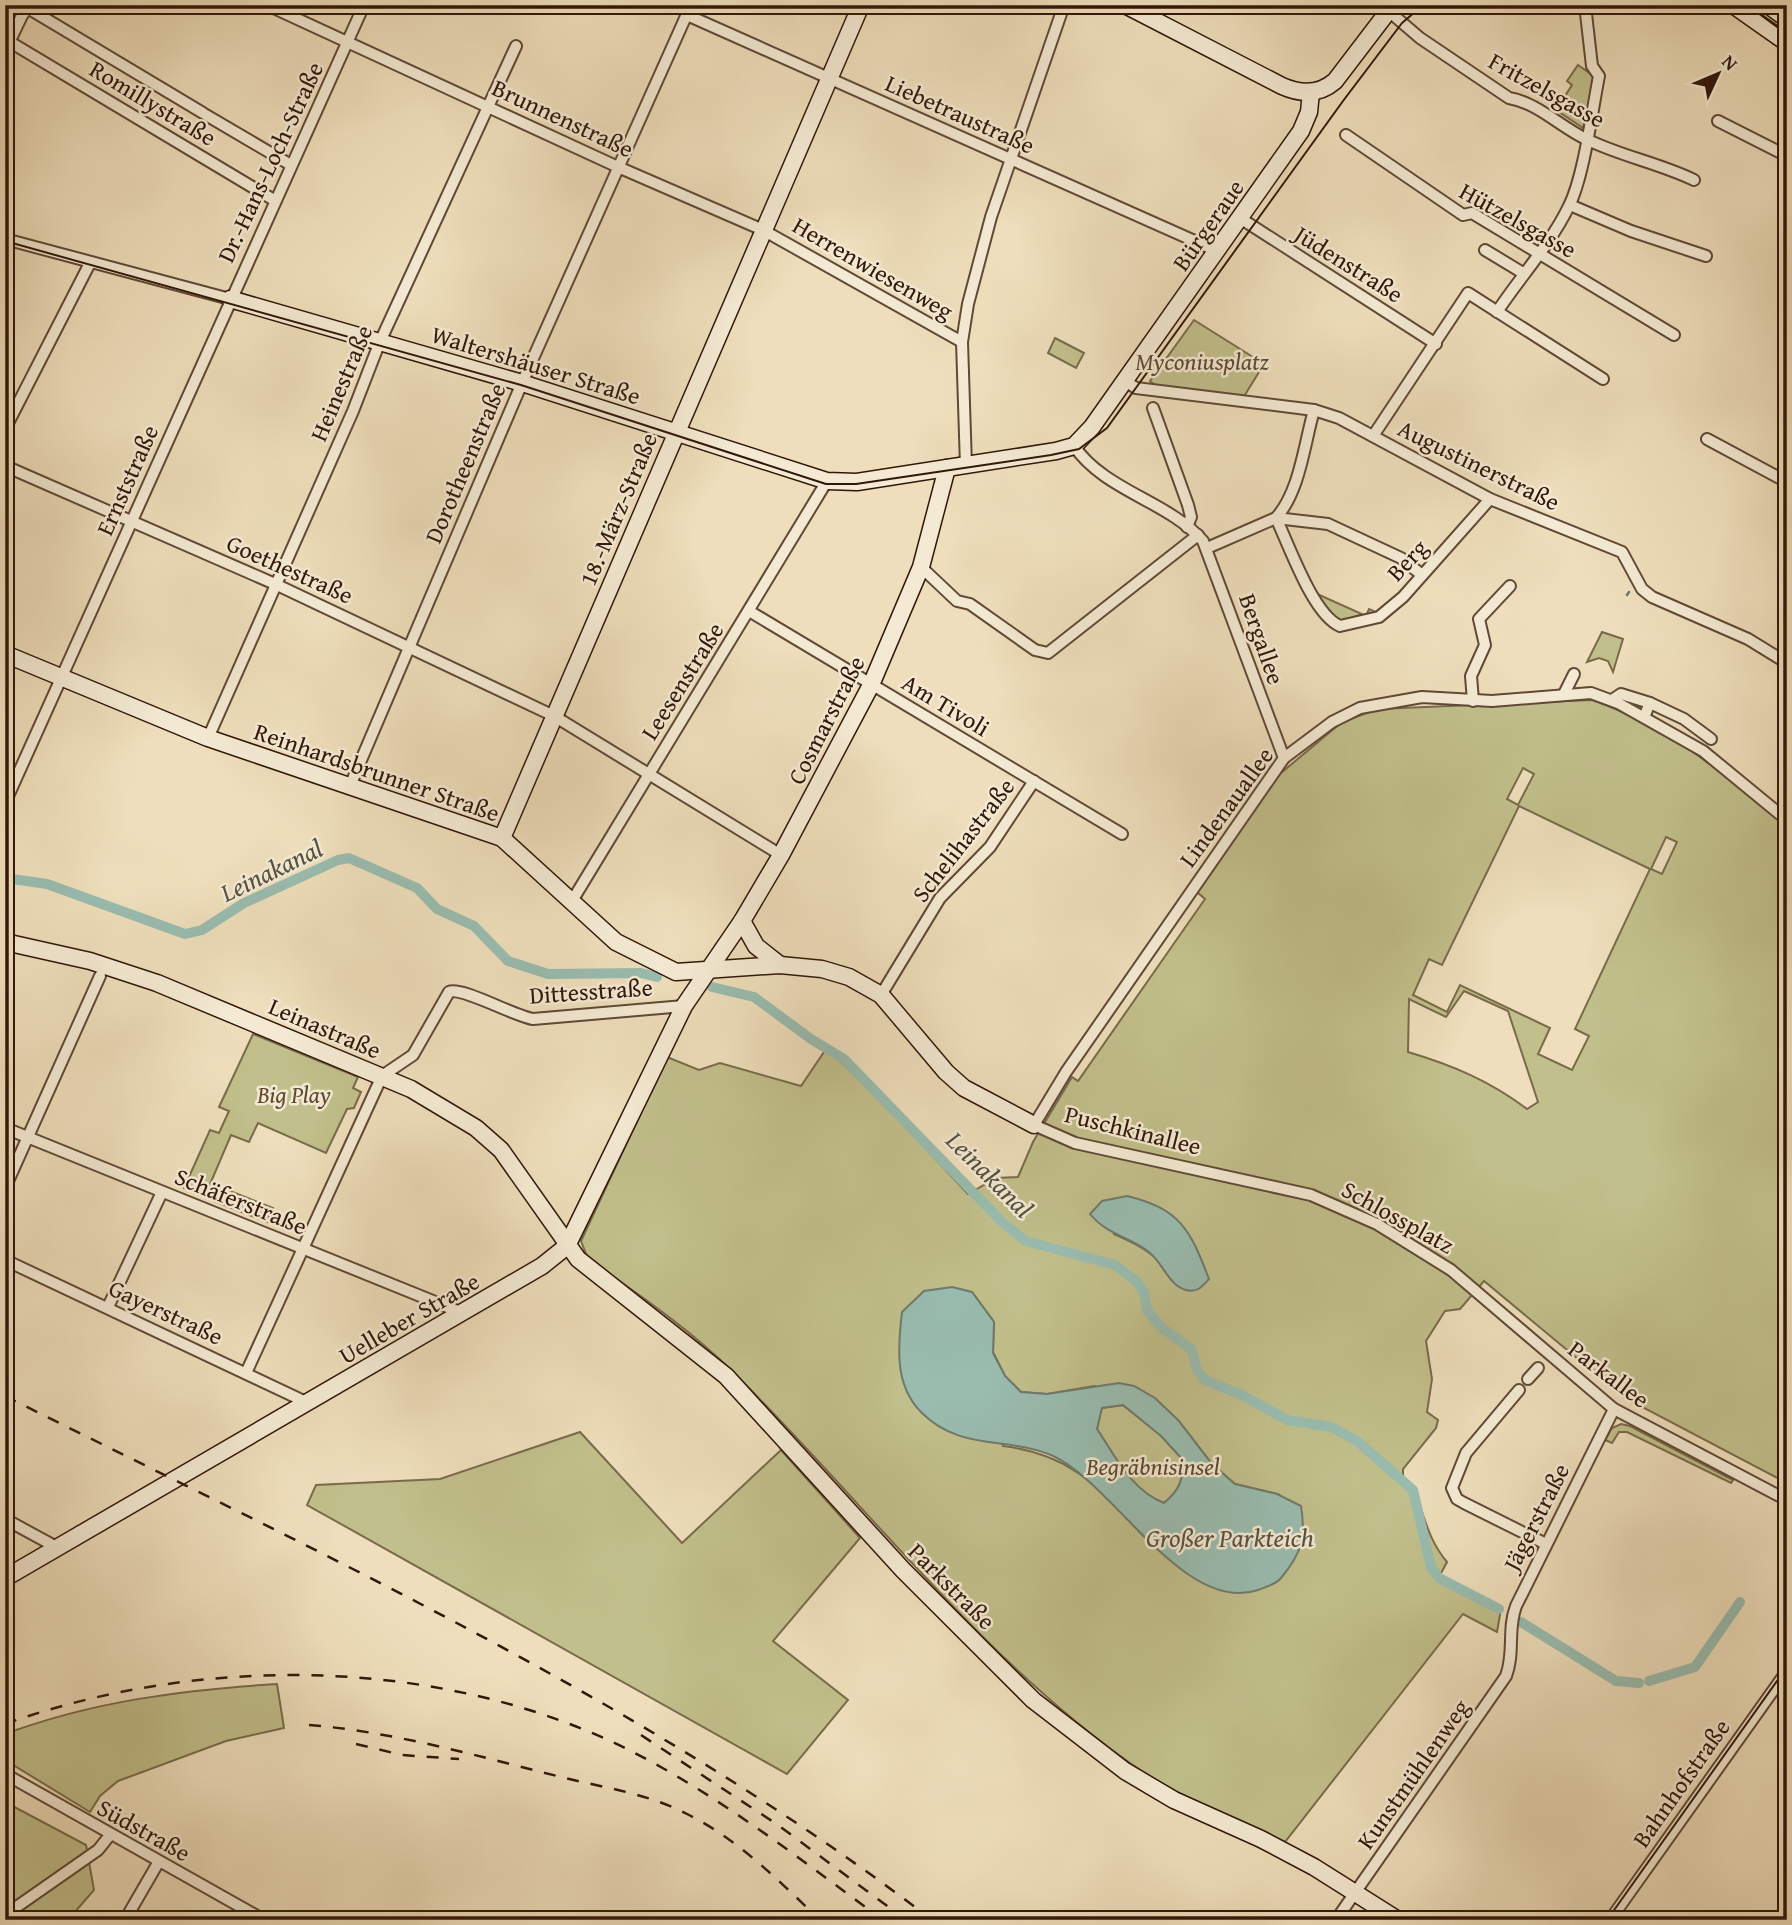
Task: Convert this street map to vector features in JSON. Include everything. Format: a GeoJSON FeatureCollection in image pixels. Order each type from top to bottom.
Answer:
{"type":"FeatureCollection","features":[{"type":"Feature","properties":{"kind":"street","name":"Romillystraße"},"geometry":{"type":"LineString","coordinates":[[7,5],[26,8],[291,165]]}},
{"type":"Feature","properties":{"kind":"street","name":"Brunnenstraße"},"geometry":{"type":"LineString","coordinates":[[267,5],[618,167],[763,230]]}},
{"type":"Feature","properties":{"kind":"street"},"geometry":{"type":"LineString","coordinates":[[348,42],[364,5]]}},
{"type":"Feature","properties":{"kind":"street","name":"18.-März-Straße"},"geometry":{"type":"LineString","coordinates":[[502,838],[861,5]]}},
{"type":"Feature","properties":{"kind":"street"},"geometry":{"type":"LineString","coordinates":[[966,466],[962,342],[981,250],[1064,5]]}},
{"type":"Feature","properties":{"kind":"street"},"geometry":{"type":"LineString","coordinates":[[1125,5],[1282,86],[1311,92],[1327,88],[1335,81],[1393,11]]}},
{"type":"Feature","properties":{"kind":"street"},"geometry":{"type":"LineString","coordinates":[[1497,313],[1523,273],[1539,256],[1570,205],[1587,139],[1599,76],[1592,66],[1585,5]]}},
{"type":"Feature","properties":{"kind":"street"},"geometry":{"type":"LineString","coordinates":[[1733,5],[1787,43]]}},
{"type":"Feature","properties":{"kind":"street"},"geometry":{"type":"LineString","coordinates":[[1768,5],[1787,19]]}},
{"type":"Feature","properties":{"kind":"street"},"geometry":{"type":"LineString","coordinates":[[7,47],[26,8]]}},
{"type":"Feature","properties":{"kind":"street","name":"Liebetraustraße"},"geometry":{"type":"LineString","coordinates":[[689,10],[828,80],[1217,251]]}},
{"type":"Feature","properties":{"kind":"street","name":"Dorotheenstraße"},"geometry":{"type":"LineString","coordinates":[[350,786],[522,383],[689,10]]}},
{"type":"Feature","properties":{"kind":"street","name":"Fritzelsgasse"},"geometry":{"type":"LineString","coordinates":[[1393,11],[1420,38],[1509,98],[1524,100],[1587,139],[1661,163],[1694,180]]}},
{"type":"Feature","properties":{"kind":"street","name":"Dr.-Hans-Loch-Straße"},"geometry":{"type":"LineString","coordinates":[[230,299],[348,42]]}},
{"type":"Feature","properties":{"kind":"street","name":"Heinestraße"},"geometry":{"type":"LineString","coordinates":[[208,738],[353,411],[380,341],[516,46]]}},
{"type":"Feature","properties":{"kind":"street","name":"Romillystraße"},"geometry":{"type":"LineString","coordinates":[[7,47],[274,200]]}},
{"type":"Feature","properties":{"kind":"street","name":"Bürgeraue"},"geometry":{"type":"LineString","coordinates":[[1074,446],[1086,435],[1125,381],[1305,125],[1311,92]]}},
{"type":"Feature","properties":{"kind":"street"},"geometry":{"type":"LineString","coordinates":[[1718,121],[1787,156]]}},
{"type":"Feature","properties":{"kind":"street","name":"Hützelsgasse"},"geometry":{"type":"LineString","coordinates":[[1346,135],[1463,215],[1472,213],[1539,256],[1674,335]]}},
{"type":"Feature","properties":{"kind":"street"},"geometry":{"type":"LineString","coordinates":[[1570,205],[1706,256]]}},
{"type":"Feature","properties":{"kind":"street","name":"Jüdenstraße"},"geometry":{"type":"LineString","coordinates":[[1240,218],[1436,344]]}},
{"type":"Feature","properties":{"kind":"street","name":"Herrenwiesenweg"},"geometry":{"type":"LineString","coordinates":[[763,230],[962,342]]}},
{"type":"Feature","properties":{"kind":"street","name":"Waltershäuser Straße"},"geometry":{"type":"LineString","coordinates":[[5,239],[380,341],[522,383],[827,481],[857,482],[1074,446]]}},
{"type":"Feature","properties":{"kind":"street"},"geometry":{"type":"LineString","coordinates":[[1485,250],[1523,273]]}},
{"type":"Feature","properties":{"kind":"street"},"geometry":{"type":"LineString","coordinates":[[5,429],[90,263]]}},
{"type":"Feature","properties":{"kind":"street"},"geometry":{"type":"LineString","coordinates":[[1373,436],[1468,293],[1603,379]]}},
{"type":"Feature","properties":{"kind":"street","name":"Ernststraße"},"geometry":{"type":"LineString","coordinates":[[5,803],[230,299]]}},
{"type":"Feature","properties":{"kind":"street"},"geometry":{"type":"LineString","coordinates":[[1125,381],[1136,388],[1314,410],[1288,503],[1276,518],[1207,548]]}},
{"type":"Feature","properties":{"kind":"street"},"geometry":{"type":"LineString","coordinates":[[1153,408],[1188,505],[1191,517],[1187,527]]}},
{"type":"Feature","properties":{"kind":"street","name":"Augustinerstraße"},"geometry":{"type":"LineString","coordinates":[[1314,410],[1339,418],[1488,497],[1622,552],[1647,593],[1748,639],[1787,663]]}},
{"type":"Feature","properties":{"kind":"street"},"geometry":{"type":"LineString","coordinates":[[1707,439],[1787,482]]}},
{"type":"Feature","properties":{"kind":"street","name":"Bergallee"},"geometry":{"type":"LineString","coordinates":[[1074,446],[1088,464],[1187,527],[1198,535],[1207,548],[1284,758]]}},
{"type":"Feature","properties":{"kind":"street","name":"Goethestraße"},"geometry":{"type":"LineString","coordinates":[[5,466],[275,584],[554,716],[781,855]]}},
{"type":"Feature","properties":{"kind":"street","name":"Cosmarstraße"},"geometry":{"type":"LineString","coordinates":[[704,972],[742,921],[781,855],[871,685],[921,567],[947,468]]}},
{"type":"Feature","properties":{"kind":"street","name":"Leesenstraße"},"geometry":{"type":"LineString","coordinates":[[572,901],[827,481]]}},
{"type":"Feature","properties":{"kind":"street","name":"Berg"},"geometry":{"type":"LineString","coordinates":[[1276,518],[1316,602],[1327,619],[1340,626],[1379,617],[1422,575],[1488,497]]}},
{"type":"Feature","properties":{"kind":"street"},"geometry":{"type":"LineString","coordinates":[[1276,518],[1328,524],[1401,558],[1422,575]]}},
{"type":"Feature","properties":{"kind":"street"},"geometry":{"type":"LineString","coordinates":[[921,567],[957,601],[970,604],[1035,650],[1048,653],[1198,535]]}},
{"type":"Feature","properties":{"kind":"street"},"geometry":{"type":"LineString","coordinates":[[1473,701],[1471,676],[1485,645],[1479,619],[1510,586]]}},
{"type":"Feature","properties":{"kind":"street","name":"Am Tivoli"},"geometry":{"type":"LineString","coordinates":[[749,611],[1122,834]]}},
{"type":"Feature","properties":{"kind":"street","name":"Reinhardsbrunner Straße"},"geometry":{"type":"LineString","coordinates":[[5,654],[208,738],[502,838],[611,938],[638,955],[676,972],[704,972]]}},
{"type":"Feature","properties":{"kind":"street"},"geometry":{"type":"LineString","coordinates":[[1564,694],[1574,674]]}},
{"type":"Feature","properties":{"kind":"street","name":"Lindenauallee"},"geometry":{"type":"LineString","coordinates":[[1034,1125],[1074,1060],[1284,758],[1332,722],[1360,708],[1422,697],[1473,701],[1564,694],[1614,694]]}},
{"type":"Feature","properties":{"kind":"street"},"geometry":{"type":"LineString","coordinates":[[1614,694],[1650,703],[1684,719],[1711,739]]}},
{"type":"Feature","properties":{"kind":"street"},"geometry":{"type":"LineString","coordinates":[[1614,694],[1644,717],[1715,758],[1787,820]]}},
{"type":"Feature","properties":{"kind":"street"},"geometry":{"type":"LineString","coordinates":[[1644,717],[1650,703]]}},
{"type":"Feature","properties":{"kind":"street","name":"Schelihastraße"},"geometry":{"type":"LineString","coordinates":[[881,995],[940,898],[990,847],[1034,781]]}},
{"type":"Feature","properties":{"kind":"street"},"geometry":{"type":"LineString","coordinates":[[742,921],[755,946],[780,965]]}},
{"type":"Feature","properties":{"kind":"street","name":"Leinastraße"},"geometry":{"type":"LineString","coordinates":[[5,942],[121,970],[428,1097],[492,1140],[516,1169],[567,1246]]}},
{"type":"Feature","properties":{"kind":"street","name":"Puschkinallee"},"geometry":{"type":"LineString","coordinates":[[704,972],[780,965],[838,973],[881,995],[946,1072],[964,1088],[1034,1125],[1074,1143],[1314,1196]]}},
{"type":"Feature","properties":{"kind":"street","name":"Uelleber Straße"},"geometry":{"type":"LineString","coordinates":[[5,1578],[460,1315],[542,1266],[567,1246],[684,1006],[704,972]]}},
{"type":"Feature","properties":{"kind":"street"},"geometry":{"type":"LineString","coordinates":[[5,1188],[100,976]]}},
{"type":"Feature","properties":{"kind":"street","name":"Dittesstraße"},"geometry":{"type":"LineString","coordinates":[[382,1076],[413,1055],[453,990],[515,1016],[533,1019],[684,1006]]}},
{"type":"Feature","properties":{"kind":"street"},"geometry":{"type":"LineString","coordinates":[[246,1373],[382,1076]]}},
{"type":"Feature","properties":{"kind":"street","name":"Schäferstraße"},"geometry":{"type":"LineString","coordinates":[[5,1128],[456,1310],[460,1315]]}},
{"type":"Feature","properties":{"kind":"street"},"geometry":{"type":"LineString","coordinates":[[108,1307],[162,1192]]}},
{"type":"Feature","properties":{"kind":"street","name":"Schlossplatz"},"geometry":{"type":"LineString","coordinates":[[1314,1196],[1377,1224],[1426,1253],[1460,1278]]}},
{"type":"Feature","properties":{"kind":"street","name":"Parkstraße"},"geometry":{"type":"LineString","coordinates":[[567,1246],[588,1268],[726,1376],[903,1570],[1033,1700],[1125,1771],[1164,1794],[1268,1842],[1355,1891],[1398,1920]]}},
{"type":"Feature","properties":{"kind":"street","name":"Gayerstraße"},"geometry":{"type":"LineString","coordinates":[[5,1260],[308,1404]]}},
{"type":"Feature","properties":{"kind":"street","name":"Parkallee"},"geometry":{"type":"LineString","coordinates":[[1460,1278],[1614,1409],[1787,1500]]}},
{"type":"Feature","properties":{"kind":"street"},"geometry":{"type":"LineString","coordinates":[[1528,1380],[1538,1368]]}},
{"type":"Feature","properties":{"kind":"street"},"geometry":{"type":"LineString","coordinates":[[1519,1390],[1466,1453],[1452,1488],[1457,1499],[1546,1544]]}},
{"type":"Feature","properties":{"kind":"street","name":"Jägerstraße"},"geometry":{"type":"LineString","coordinates":[[1513,1648],[1512,1618],[1614,1409]]}},
{"type":"Feature","properties":{"kind":"street"},"geometry":{"type":"LineString","coordinates":[[5,1519],[58,1548]]}},
{"type":"Feature","properties":{"kind":"street","name":"Kunstmühlenweg"},"geometry":{"type":"LineString","coordinates":[[1336,1920],[1500,1687],[1512,1661],[1513,1648]]}},
{"type":"Feature","properties":{"kind":"street","name":"Bahnhofstraße"},"geometry":{"type":"LineString","coordinates":[[1610,1920],[1787,1671]]}},
{"type":"Feature","properties":{"kind":"street","name":"Südstraße"},"geometry":{"type":"LineString","coordinates":[[5,1774],[158,1863],[264,1920]]}},
{"type":"Feature","properties":{"kind":"street"},"geometry":{"type":"LineString","coordinates":[[5,1915],[98,1850],[110,1835]]}},
{"type":"Feature","properties":{"kind":"street"},"geometry":{"type":"LineString","coordinates":[[125,1920],[158,1863]]}},
{"type":"Feature","properties":{"kind":"green space"},"geometry":{"type":"Polygon","coordinates":[[[1578,65],[1598,79],[1583,128],[1556,110],[1572,85],[1567,81],[1578,65]]]}},
{"type":"Feature","properties":{"kind":"green space","name":"Myconiusplatz"},"geometry":{"type":"Polygon","coordinates":[[[1194,320],[1264,364],[1243,398],[1155,385],[1150,381],[1194,320]]]}},
{"type":"Feature","properties":{"kind":"green space"},"geometry":{"type":"Polygon","coordinates":[[[1055,338],[1084,353],[1076,368],[1048,353],[1055,338]]]}},
{"type":"Feature","properties":{"kind":"green space"},"geometry":{"type":"Polygon","coordinates":[[[1315,593],[1366,616],[1369,609],[1376,612],[1361,619],[1360,615],[1338,622],[1315,593]]]}},
{"type":"Feature","properties":{"kind":"green space"},"geometry":{"type":"Polygon","coordinates":[[[1602,632],[1623,639],[1613,672],[1608,661],[1599,658],[1587,662],[1602,632]]]}},
{"type":"Feature","properties":{"kind":"green space"},"geometry":{"type":"Polygon","coordinates":[[[1592,700],[1644,723],[1691,750],[1778,819],[1778,825],[1787,832],[1782,959],[1787,960],[1787,1483],[1625,1398],[1484,1281],[1460,1309],[1445,1311],[1426,1341],[1432,1379],[1427,1412],[1438,1420],[1436,1428],[1403,1469],[1403,1476],[1416,1496],[1432,1539],[1447,1562],[1440,1575],[1501,1609],[1497,1632],[1463,1614],[1285,1842],[1167,1786],[1130,1763],[1075,1721],[1022,1675],[972,1626],[734,1373],[682,1327],[588,1259],[581,1241],[667,1057],[699,1070],[720,1063],[801,1086],[826,1049],[864,1082],[968,1194],[996,1178],[1018,1177],[1033,1142],[1072,1077],[1078,1081],[1205,899],[1197,892],[1275,778],[1342,722],[1378,709],[1592,700]],[[1523,768],[1507,799],[1518,805],[1534,774],[1523,768]],[[1519,806],[1442,965],[1429,959],[1413,995],[1447,1012],[1460,985],[1550,1028],[1538,1054],[1572,1070],[1589,1036],[1575,1029],[1650,869],[1519,806]],[[1666,837],[1651,869],[1662,874],[1677,842],[1666,837]],[[1464,991],[1446,1017],[1409,999],[1408,1052],[1470,1075],[1527,1109],[1538,1102],[1508,1011],[1464,991]],[[1102,1201],[1114,1234],[1153,1256],[1189,1291],[1102,1201]],[[972,1292],[1003,1446],[1030,1451],[1072,1469],[1089,1481],[1155,1548],[1277,1494],[1235,1484],[1212,1464],[1178,1420],[1094,1386],[1047,1394],[1021,1392],[1005,1376],[993,1352],[994,1322],[972,1292]]]}},
{"type":"Feature","properties":{"kind":"green space","name":"Big Play"},"geometry":{"type":"Polygon","coordinates":[[[253,1034],[358,1077],[353,1088],[361,1092],[354,1108],[347,1109],[326,1153],[258,1123],[249,1142],[231,1135],[205,1196],[184,1188],[210,1130],[219,1133],[229,1111],[219,1107],[253,1034]]]}},
{"type":"Feature","properties":{"kind":"green space"},"geometry":{"type":"Polygon","coordinates":[[[220,1187],[273,1208],[267,1222],[214,1201],[220,1187]]]}},
{"type":"Feature","properties":{"kind":"green space","name":"Begräbnisinsel"},"geometry":{"type":"Polygon","coordinates":[[[1123,1405],[1162,1436],[1183,1460],[1180,1484],[1164,1503],[1152,1498],[1133,1482],[1097,1429],[1101,1408],[1123,1405]]]}},
{"type":"Feature","properties":{"kind":"green space"},"geometry":{"type":"Polygon","coordinates":[[[1621,1424],[1630,1426],[1733,1480],[1731,1483],[1627,1432],[1619,1432],[1612,1443],[1605,1440],[1612,1428],[1621,1424]]]}},
{"type":"Feature","properties":{"kind":"green space"},"geometry":{"type":"Polygon","coordinates":[[[580,1432],[682,1543],[781,1450],[860,1538],[773,1641],[848,1700],[787,1774],[307,1505],[316,1485],[440,1479],[580,1432]]]}},
{"type":"Feature","properties":{"kind":"green space"},"geometry":{"type":"Polygon","coordinates":[[[277,1684],[284,1728],[226,1741],[118,1781],[100,1796],[90,1812],[5,1760],[5,1734],[72,1713],[173,1694],[277,1684]]]}},
{"type":"Feature","properties":{"kind":"green space"},"geometry":{"type":"Polygon","coordinates":[[[5,1802],[86,1845],[94,1890],[68,1920],[5,1920],[5,1802]]]}},
{"type":"Feature","properties":{"kind":"water"},"geometry":{"type":"Polygon","coordinates":[[[1127,1196],[1160,1207],[1181,1224],[1196,1247],[1209,1279],[1202,1287],[1193,1291],[1180,1288],[1149,1252],[1103,1226],[1090,1214],[1102,1201],[1127,1196]]]}},
{"type":"Feature","properties":{"kind":"water","name":"Großer Parkteich"},"geometry":{"type":"Polygon","coordinates":[[[952,1287],[972,1292],[994,1322],[993,1353],[1005,1376],[1021,1392],[1047,1394],[1119,1383],[1134,1386],[1155,1398],[1178,1420],[1212,1464],[1235,1484],[1277,1494],[1301,1506],[1301,1544],[1294,1561],[1281,1578],[1258,1590],[1230,1593],[1203,1583],[1176,1566],[1100,1492],[1053,1456],[1019,1446],[968,1438],[936,1425],[912,1401],[906,1390],[900,1365],[902,1312],[924,1291],[952,1287]],[[1123,1405],[1102,1408],[1097,1429],[1125,1472],[1143,1490],[1164,1503],[1180,1484],[1183,1460],[1161,1436],[1123,1405]]]}},
{"type":"Feature","properties":{"kind":"waterway","name":"Leinakanal"},"geometry":{"type":"LineString","coordinates":[[5,878],[47,884],[185,934],[202,930],[244,903],[338,860],[349,858],[417,888],[437,909],[474,926],[508,961],[548,974],[641,973],[657,977]]}},
{"type":"Feature","properties":{"kind":"waterway","name":"Leinakanal"},"geometry":{"type":"LineString","coordinates":[[712,987],[754,997],[811,1039],[844,1059],[1002,1222],[1026,1241],[1115,1265],[1136,1281],[1144,1292],[1147,1310],[1161,1327],[1192,1350],[1197,1370],[1205,1380],[1244,1396],[1287,1420],[1331,1427],[1357,1441],[1413,1490],[1431,1567],[1439,1578],[1499,1609]]}},
{"type":"Feature","properties":{"kind":"waterway","name":"Leinakanal"},"geometry":{"type":"LineString","coordinates":[[1649,1681],[1695,1667],[1740,1602]]}},
{"type":"Feature","properties":{"kind":"waterway","name":"Leinakanal"},"geometry":{"type":"LineString","coordinates":[[1521,1622],[1616,1681],[1639,1683]]}},
{"type":"Feature","properties":{"kind":"tram line"},"geometry":{"type":"LineString","coordinates":[[5,241],[521,385],[826,484],[856,484],[1051,455],[1079,449],[1107,428],[1343,101],[1402,23],[1423,5]]}},
{"type":"Feature","properties":{"kind":"tram line"},"geometry":{"type":"LineString","coordinates":[[1747,5],[1787,34]]}},
{"type":"Feature","properties":{"kind":"tram line"},"geometry":{"type":"LineString","coordinates":[[1607,1920],[1787,1667]]}},
{"type":"Feature","properties":{"kind":"railway"},"geometry":{"type":"LineString","coordinates":[[5,1396],[363,1574],[598,1701],[712,1769],[824,1842],[932,1920]]}},
{"type":"Feature","properties":{"kind":"railway"},"geometry":{"type":"LineString","coordinates":[[5,1724],[80,1701],[159,1685],[239,1677],[320,1676],[401,1682],[480,1696],[556,1719],[629,1750],[663,1768],[728,1808],[883,1920]]}},
{"type":"Feature","properties":{"kind":"railway"},"geometry":{"type":"LineString","coordinates":[[309,1725],[374,1733],[438,1746],[658,1801],[706,1824],[741,1848],[820,1920]]}},
{"type":"Feature","properties":{"kind":"railway"},"geometry":{"type":"LineString","coordinates":[[641,1735],[778,1825],[906,1920]]}},
{"type":"Feature","properties":{"kind":"railway"},"geometry":{"type":"LineString","coordinates":[[356,1744],[402,1755],[459,1759]]}}]}
